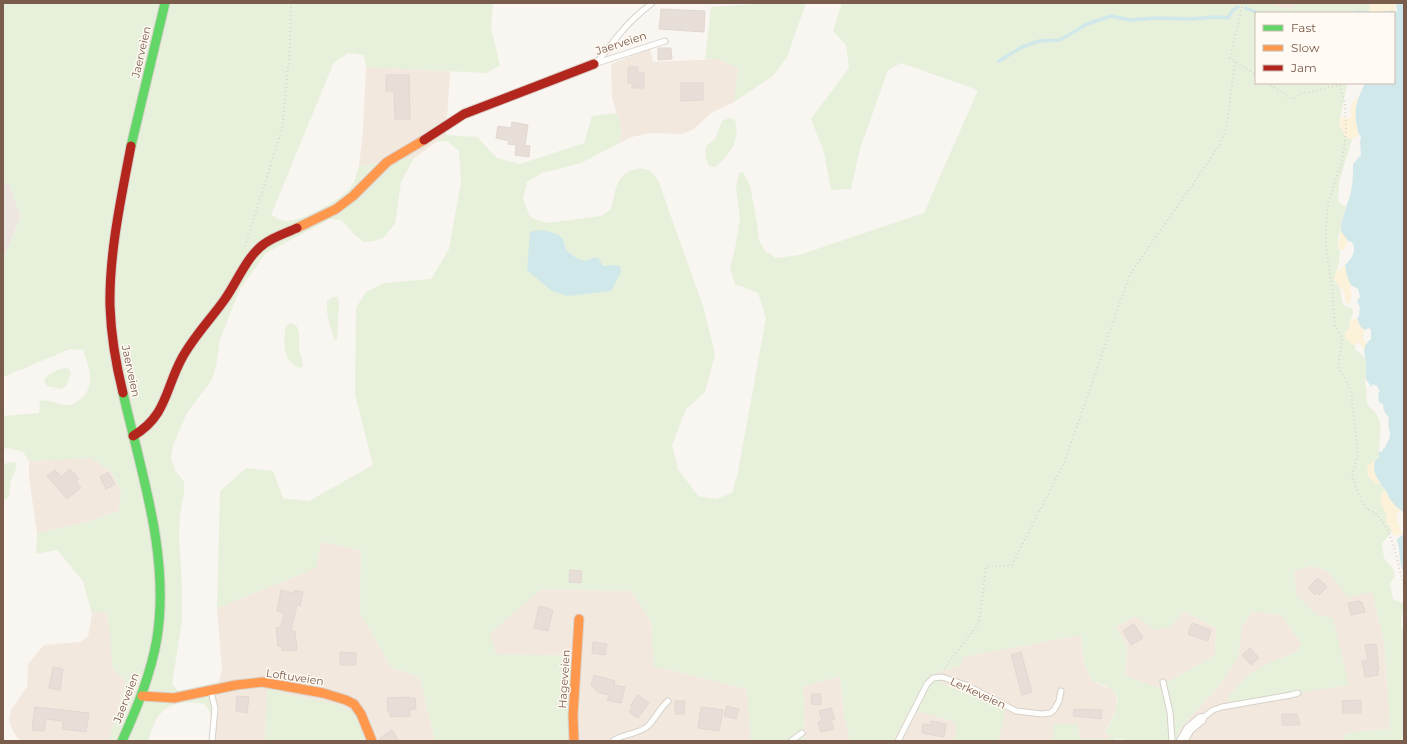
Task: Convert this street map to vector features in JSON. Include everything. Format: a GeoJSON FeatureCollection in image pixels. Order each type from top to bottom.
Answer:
{"type":"FeatureCollection","features":[{"type":"Feature","properties":{"kind":"street","name":"Jaerveien"},"geometry":{"type":"LineString","coordinates":[[122,741],[142,696],[150,671],[157,635],[160,597],[158,563],[151,517],[115,359],[110,306],[112,262],[118,213],[125,174],[164,3]]}},
{"type":"Feature","properties":{"kind":"street"},"geometry":{"type":"LineString","coordinates":[[133,436],[148,428],[161,410],[171,379],[189,346],[224,300],[255,253],[264,244],[336,209],[353,196],[388,162],[464,114],[594,64]]}},
{"type":"Feature","properties":{"kind":"street","name":"Hageveien"},"geometry":{"type":"LineString","coordinates":[[574,741],[573,716],[579,619]]}},
{"type":"Feature","properties":{"kind":"street","name":"Loftuveien"},"geometry":{"type":"LineString","coordinates":[[142,696],[174,698],[211,692],[236,685],[262,682],[337,696],[350,701],[357,708],[372,741]]}},
{"type":"Feature","properties":{"kind":"street"},"geometry":{"type":"LineString","coordinates":[[1182,741],[1188,730],[1201,719]]}},
{"type":"Feature","properties":{"kind":"lane","name":"Jaerveien"},"geometry":{"type":"LineString","coordinates":[[594,64],[606,52],[624,29],[652,3]]}},
{"type":"Feature","properties":{"kind":"lane","name":"Jaerveien"},"geometry":{"type":"LineString","coordinates":[[594,64],[665,41]]}},
{"type":"Feature","properties":{"kind":"lane","name":"Lerkeveien"},"geometry":{"type":"LineString","coordinates":[[898,741],[927,684],[933,678],[946,678],[966,685],[1016,711],[1047,714],[1054,710],[1061,691]]}},
{"type":"Feature","properties":{"kind":"lane"},"geometry":{"type":"LineString","coordinates":[[1163,682],[1170,712],[1172,741]]}},
{"type":"Feature","properties":{"kind":"lane"},"geometry":{"type":"LineString","coordinates":[[211,692],[214,698],[215,708],[212,741]]}},
{"type":"Feature","properties":{"kind":"lane"},"geometry":{"type":"LineString","coordinates":[[1201,719],[1213,710],[1222,707],[1298,693]]}},
{"type":"Feature","properties":{"kind":"lane"},"geometry":{"type":"LineString","coordinates":[[613,741],[648,726],[659,710],[668,701]]}},
{"type":"Feature","properties":{"kind":"lane"},"geometry":{"type":"LineString","coordinates":[[792,741],[802,733]]}},
{"type":"Feature","properties":{"kind":"path"},"geometry":{"type":"LineString","coordinates":[[245,247],[282,128],[290,48],[291,3]]}},
{"type":"Feature","properties":{"kind":"path"},"geometry":{"type":"LineString","coordinates":[[1244,3],[1230,58],[1255,74]]}},
{"type":"Feature","properties":{"kind":"path"},"geometry":{"type":"LineString","coordinates":[[937,677],[979,623],[986,567],[1012,565],[1064,463],[1130,274],[1220,145],[1227,125],[1235,61]]}},
{"type":"Feature","properties":{"kind":"path"},"geometry":{"type":"LineString","coordinates":[[1269,84],[1293,99],[1302,93],[1340,85],[1345,103],[1346,132],[1342,162],[1328,204],[1326,229],[1326,248],[1332,285],[1335,324],[1342,340],[1338,366],[1351,390],[1358,454],[1352,476],[1358,495],[1366,509],[1374,510],[1386,525],[1390,534],[1404,587]]}},
{"type":"Feature","properties":{"kind":"shaded area"},"geometry":{"type":"Polygon","coordinates":[[[1266,3],[1295,3],[1292,10],[1266,3]]]}},
{"type":"Feature","properties":{"kind":"shaded area"},"geometry":{"type":"Polygon","coordinates":[[[650,49],[653,62],[719,59],[739,68],[734,102],[711,113],[694,129],[682,134],[651,133],[631,137],[620,143],[621,128],[612,97],[611,64],[650,49]]]}},
{"type":"Feature","properties":{"kind":"shaded area"},"geometry":{"type":"Polygon","coordinates":[[[366,67],[450,71],[446,135],[414,158],[359,166],[363,132],[366,67]]]}},
{"type":"Feature","properties":{"kind":"shaded area"},"geometry":{"type":"Polygon","coordinates":[[[8,182],[21,216],[3,259],[3,184],[8,182]]]}},
{"type":"Feature","properties":{"kind":"shaded area"},"geometry":{"type":"Polygon","coordinates":[[[91,458],[110,471],[121,490],[119,511],[88,522],[37,533],[29,477],[29,461],[91,458]]]}},
{"type":"Feature","properties":{"kind":"shaded area"},"geometry":{"type":"Polygon","coordinates":[[[320,542],[361,550],[360,613],[391,667],[420,677],[435,741],[366,741],[287,694],[268,687],[265,741],[209,741],[211,716],[222,669],[217,608],[316,568],[320,542]]]}},
{"type":"Feature","properties":{"kind":"shaded area"},"geometry":{"type":"Polygon","coordinates":[[[1311,566],[1326,570],[1348,597],[1372,592],[1384,641],[1390,729],[1354,732],[1344,735],[1344,741],[1175,741],[1181,728],[1221,683],[1238,658],[1242,627],[1252,611],[1282,615],[1302,644],[1296,652],[1271,662],[1247,675],[1349,685],[1317,615],[1296,594],[1294,571],[1311,566]]]}},
{"type":"Feature","properties":{"kind":"shaded area"},"geometry":{"type":"Polygon","coordinates":[[[541,589],[631,591],[651,621],[654,666],[747,689],[751,741],[566,741],[573,656],[496,654],[489,633],[541,589]]]}},
{"type":"Feature","properties":{"kind":"shaded area"},"geometry":{"type":"Polygon","coordinates":[[[1184,611],[1216,628],[1215,655],[1158,688],[1136,680],[1125,674],[1127,648],[1116,627],[1136,616],[1154,630],[1184,611]]]}},
{"type":"Feature","properties":{"kind":"shaded area"},"geometry":{"type":"Polygon","coordinates":[[[97,612],[105,612],[126,681],[109,741],[20,741],[14,733],[9,721],[11,710],[27,687],[28,664],[44,645],[80,642],[88,637],[92,614],[97,612]]]}},
{"type":"Feature","properties":{"kind":"shaded area"},"geometry":{"type":"Polygon","coordinates":[[[1081,635],[1084,663],[1092,681],[1113,690],[1116,696],[1117,706],[1105,733],[1110,735],[1110,739],[1080,739],[1055,724],[1053,741],[998,741],[1005,711],[941,683],[937,672],[960,666],[963,657],[1081,635]]]}},
{"type":"Feature","properties":{"kind":"shaded area"},"geometry":{"type":"Polygon","coordinates":[[[840,676],[844,714],[850,741],[805,741],[803,687],[840,676]]]}},
{"type":"Feature","properties":{"kind":"shaded area"},"geometry":{"type":"Polygon","coordinates":[[[910,709],[957,722],[955,741],[893,741],[910,709]]]}},
{"type":"Feature","properties":{"kind":"green space"},"geometry":{"type":"Polygon","coordinates":[[[3,3],[493,3],[491,27],[500,66],[486,73],[366,67],[364,55],[349,53],[334,62],[271,215],[285,221],[301,218],[330,204],[346,192],[354,182],[359,166],[414,158],[401,182],[395,224],[384,237],[374,241],[364,242],[341,220],[330,219],[266,253],[240,289],[220,339],[216,367],[211,381],[187,413],[173,445],[171,459],[175,470],[184,482],[179,536],[182,621],[172,684],[178,691],[219,682],[211,716],[206,705],[199,703],[185,702],[171,706],[165,709],[156,720],[148,741],[109,741],[126,681],[113,669],[108,618],[105,612],[97,612],[92,614],[83,581],[57,550],[36,554],[37,533],[88,522],[119,511],[121,490],[110,471],[91,458],[29,461],[23,452],[9,448],[3,449],[3,416],[39,413],[40,401],[50,401],[64,405],[73,404],[86,394],[90,382],[90,376],[83,350],[70,349],[3,377],[3,259],[21,216],[8,182],[3,184],[3,3]]]}},
{"type":"Feature","properties":{"kind":"green space"},"geometry":{"type":"Polygon","coordinates":[[[770,3],[806,3],[787,57],[773,76],[734,102],[738,68],[719,59],[705,59],[711,7],[770,3]]]}},
{"type":"Feature","properties":{"kind":"green space"},"geometry":{"type":"Polygon","coordinates":[[[842,3],[1266,3],[1292,10],[1295,3],[1370,3],[1369,12],[1255,12],[1255,84],[1347,84],[1339,125],[1347,138],[1352,139],[1339,183],[1338,202],[1346,207],[1338,238],[1338,248],[1340,250],[1339,263],[1334,279],[1340,288],[1342,302],[1345,306],[1352,308],[1353,313],[1349,324],[1352,345],[1355,345],[1355,349],[1364,357],[1366,362],[1366,399],[1368,406],[1377,415],[1380,425],[1380,459],[1376,484],[1380,484],[1384,489],[1383,505],[1392,531],[1382,544],[1384,558],[1393,569],[1395,576],[1390,583],[1393,599],[1404,604],[1404,613],[1402,614],[1401,626],[1404,632],[1404,741],[1344,741],[1344,735],[1354,732],[1390,729],[1384,641],[1372,592],[1348,597],[1326,570],[1311,566],[1294,571],[1296,594],[1317,615],[1333,618],[1349,685],[1228,704],[1229,696],[1247,675],[1271,662],[1296,652],[1302,644],[1282,615],[1252,611],[1242,627],[1238,658],[1221,683],[1181,728],[1175,741],[1131,741],[1115,738],[1114,741],[1053,741],[1054,724],[1078,724],[1080,739],[1110,739],[1110,735],[1105,733],[1117,705],[1116,694],[1110,688],[1092,681],[1084,663],[1081,635],[963,657],[960,666],[937,672],[942,683],[1006,711],[998,741],[955,741],[956,722],[910,709],[893,741],[850,741],[844,714],[840,676],[803,687],[805,741],[751,741],[747,689],[654,666],[651,621],[631,591],[541,589],[490,634],[496,654],[573,656],[567,741],[435,741],[420,677],[391,667],[360,613],[361,550],[321,542],[316,568],[217,608],[220,491],[246,468],[273,471],[283,498],[309,501],[373,465],[355,395],[356,308],[366,292],[384,283],[431,279],[449,249],[461,182],[459,151],[447,141],[436,142],[446,135],[477,137],[497,158],[520,164],[584,143],[592,116],[617,113],[621,128],[620,143],[581,163],[542,173],[527,182],[523,198],[530,217],[546,223],[601,216],[611,209],[616,189],[624,174],[637,169],[646,169],[658,180],[704,309],[715,355],[705,392],[686,409],[672,445],[678,469],[698,496],[716,499],[732,493],[738,472],[766,318],[758,293],[735,284],[730,268],[740,218],[736,188],[739,173],[743,172],[750,185],[759,240],[765,251],[776,258],[799,255],[924,213],[978,90],[901,63],[888,70],[860,149],[851,189],[831,190],[824,152],[811,119],[849,68],[846,45],[833,31],[842,3]],[[563,239],[528,270],[610,267],[588,261],[581,261],[566,250],[563,239]],[[1184,611],[1171,627],[1154,630],[1136,616],[1116,627],[1127,648],[1125,674],[1136,680],[1158,688],[1215,655],[1216,628],[1184,611]]]}},
{"type":"Feature","properties":{"kind":"green space"},"geometry":{"type":"Polygon","coordinates":[[[730,118],[735,120],[737,134],[733,146],[726,157],[716,167],[709,166],[706,159],[705,149],[708,144],[715,139],[722,121],[730,118]]]}},
{"type":"Feature","properties":{"kind":"green space"},"geometry":{"type":"Polygon","coordinates":[[[333,297],[337,297],[339,303],[337,340],[335,340],[327,311],[327,301],[333,297]]]}},
{"type":"Feature","properties":{"kind":"green space"},"geometry":{"type":"Polygon","coordinates":[[[290,323],[296,326],[299,333],[299,349],[303,363],[301,368],[290,362],[285,351],[284,338],[286,326],[290,323]]]}},
{"type":"Feature","properties":{"kind":"green space"},"geometry":{"type":"Polygon","coordinates":[[[64,368],[69,369],[71,374],[66,386],[62,389],[47,386],[44,381],[46,378],[52,372],[64,368]]]}},
{"type":"Feature","properties":{"kind":"green space"},"geometry":{"type":"Polygon","coordinates":[[[13,462],[16,463],[16,469],[11,480],[9,497],[3,501],[3,464],[13,462]]]}},
{"type":"Feature","properties":{"kind":"green space"},"geometry":{"type":"Polygon","coordinates":[[[267,687],[287,694],[341,705],[354,713],[366,741],[265,741],[267,687]]]}},
{"type":"Feature","properties":{"kind":"sand"},"geometry":{"type":"Polygon","coordinates":[[[1370,3],[1396,3],[1395,17],[1395,12],[1369,12],[1370,3]]]}},
{"type":"Feature","properties":{"kind":"sand"},"geometry":{"type":"Polygon","coordinates":[[[1359,95],[1356,105],[1356,115],[1359,135],[1352,139],[1347,138],[1339,125],[1341,117],[1347,119],[1350,118],[1351,107],[1359,95]]]}},
{"type":"Feature","properties":{"kind":"sand"},"geometry":{"type":"Polygon","coordinates":[[[1341,231],[1348,241],[1344,250],[1340,250],[1338,248],[1341,231]]]}},
{"type":"Feature","properties":{"kind":"sand"},"geometry":{"type":"Polygon","coordinates":[[[1345,265],[1347,276],[1351,285],[1350,289],[1352,295],[1350,303],[1347,304],[1344,290],[1340,288],[1334,279],[1337,270],[1345,265]]]}},
{"type":"Feature","properties":{"kind":"sand"},"geometry":{"type":"Polygon","coordinates":[[[1357,318],[1359,325],[1365,330],[1363,335],[1363,339],[1366,343],[1364,350],[1359,342],[1352,345],[1345,338],[1345,332],[1350,328],[1349,324],[1351,320],[1357,318]]]}},
{"type":"Feature","properties":{"kind":"sand"},"geometry":{"type":"Polygon","coordinates":[[[1376,459],[1374,467],[1380,484],[1376,484],[1368,476],[1367,466],[1376,459]]]}},
{"type":"Feature","properties":{"kind":"sand"},"geometry":{"type":"Polygon","coordinates":[[[1384,489],[1389,498],[1401,511],[1398,512],[1397,520],[1402,534],[1394,536],[1389,525],[1386,524],[1386,519],[1388,516],[1384,511],[1380,498],[1384,489]]]}},
{"type":"Feature","properties":{"kind":"water"},"geometry":{"type":"Polygon","coordinates":[[[1396,3],[1404,3],[1404,513],[1389,498],[1387,492],[1376,476],[1374,468],[1376,459],[1379,459],[1379,451],[1382,452],[1390,437],[1388,423],[1389,418],[1384,411],[1383,404],[1379,402],[1378,393],[1380,392],[1377,386],[1372,384],[1372,388],[1366,379],[1364,349],[1366,344],[1371,339],[1371,330],[1369,328],[1365,330],[1362,328],[1357,318],[1359,316],[1360,307],[1357,301],[1360,297],[1358,289],[1351,285],[1347,276],[1345,265],[1352,257],[1354,248],[1352,242],[1348,241],[1341,231],[1343,218],[1352,187],[1353,164],[1361,155],[1361,137],[1358,132],[1356,120],[1358,99],[1365,84],[1395,84],[1395,16],[1397,11],[1396,3]]]}},
{"type":"Feature","properties":{"kind":"water"},"geometry":{"type":"Polygon","coordinates":[[[542,230],[557,234],[563,239],[566,250],[579,259],[585,261],[592,258],[598,258],[603,266],[620,266],[621,272],[611,291],[567,296],[552,291],[527,270],[530,232],[542,230]]]}},
{"type":"Feature","properties":{"kind":"water"},"geometry":{"type":"Polygon","coordinates":[[[1404,533],[1404,573],[1401,565],[1397,540],[1404,533]]]}},
{"type":"Feature","properties":{"kind":"building"},"geometry":{"type":"Polygon","coordinates":[[[661,9],[705,11],[704,32],[659,29],[661,9]]]}},
{"type":"Feature","properties":{"kind":"building"},"geometry":{"type":"Polygon","coordinates":[[[658,48],[671,48],[672,59],[658,60],[658,48]]]}},
{"type":"Feature","properties":{"kind":"building"},"geometry":{"type":"Polygon","coordinates":[[[628,67],[638,67],[638,73],[644,73],[644,88],[632,88],[632,83],[628,83],[628,67]]]}},
{"type":"Feature","properties":{"kind":"building"},"geometry":{"type":"Polygon","coordinates":[[[386,75],[409,75],[410,119],[395,119],[394,91],[386,91],[386,75]]]}},
{"type":"Feature","properties":{"kind":"building"},"geometry":{"type":"Polygon","coordinates":[[[681,83],[703,83],[703,100],[681,101],[681,83]]]}},
{"type":"Feature","properties":{"kind":"building"},"geometry":{"type":"Polygon","coordinates":[[[512,122],[528,125],[525,145],[530,146],[529,157],[515,155],[516,145],[508,144],[509,141],[496,138],[498,126],[511,128],[512,122]]]}},
{"type":"Feature","properties":{"kind":"building"},"geometry":{"type":"Polygon","coordinates":[[[70,469],[79,479],[76,482],[81,488],[67,499],[47,476],[55,470],[61,477],[70,469]]]}},
{"type":"Feature","properties":{"kind":"building"},"geometry":{"type":"Polygon","coordinates":[[[108,472],[115,484],[106,489],[100,477],[108,472]]]}},
{"type":"Feature","properties":{"kind":"building"},"geometry":{"type":"Polygon","coordinates":[[[570,570],[582,571],[581,583],[569,582],[570,570]]]}},
{"type":"Feature","properties":{"kind":"building"},"geometry":{"type":"Polygon","coordinates":[[[1318,578],[1327,587],[1319,595],[1317,593],[1315,595],[1308,588],[1318,578]]]}},
{"type":"Feature","properties":{"kind":"building"},"geometry":{"type":"Polygon","coordinates":[[[281,590],[293,593],[294,590],[303,592],[300,606],[297,605],[291,631],[295,631],[297,650],[282,651],[282,646],[278,646],[276,628],[281,627],[284,613],[277,611],[281,590]]]}},
{"type":"Feature","properties":{"kind":"building"},"geometry":{"type":"Polygon","coordinates":[[[1360,601],[1360,603],[1362,602],[1365,612],[1351,615],[1348,603],[1360,601]]]}},
{"type":"Feature","properties":{"kind":"building"},"geometry":{"type":"Polygon","coordinates":[[[539,606],[553,610],[548,631],[534,628],[539,606]]]}},
{"type":"Feature","properties":{"kind":"building"},"geometry":{"type":"Polygon","coordinates":[[[1192,623],[1211,630],[1208,641],[1188,634],[1192,623]]]}},
{"type":"Feature","properties":{"kind":"building"},"geometry":{"type":"Polygon","coordinates":[[[1134,624],[1143,638],[1131,645],[1123,631],[1134,624]]]}},
{"type":"Feature","properties":{"kind":"building"},"geometry":{"type":"Polygon","coordinates":[[[593,642],[607,644],[605,655],[592,653],[593,642]]]}},
{"type":"Feature","properties":{"kind":"building"},"geometry":{"type":"Polygon","coordinates":[[[1376,644],[1379,670],[1377,670],[1378,675],[1365,677],[1362,661],[1368,660],[1365,645],[1376,644]]]}},
{"type":"Feature","properties":{"kind":"building"},"geometry":{"type":"Polygon","coordinates":[[[1250,648],[1259,658],[1251,665],[1242,655],[1250,648]]]}},
{"type":"Feature","properties":{"kind":"building"},"geometry":{"type":"Polygon","coordinates":[[[340,652],[356,653],[356,665],[340,665],[340,652]]]}},
{"type":"Feature","properties":{"kind":"building"},"geometry":{"type":"Polygon","coordinates":[[[1021,652],[1032,692],[1022,695],[1011,655],[1021,652]]]}},
{"type":"Feature","properties":{"kind":"building"},"geometry":{"type":"Polygon","coordinates":[[[53,667],[63,669],[60,690],[49,688],[53,667]]]}},
{"type":"Feature","properties":{"kind":"building"},"geometry":{"type":"Polygon","coordinates":[[[594,675],[615,681],[614,685],[625,687],[621,703],[607,700],[609,695],[597,692],[594,687],[591,686],[594,675]]]}},
{"type":"Feature","properties":{"kind":"building"},"geometry":{"type":"Polygon","coordinates":[[[812,694],[821,694],[821,705],[811,704],[812,694]]]}},
{"type":"Feature","properties":{"kind":"building"},"geometry":{"type":"Polygon","coordinates":[[[638,695],[649,703],[638,718],[629,712],[633,706],[630,706],[638,695]]]}},
{"type":"Feature","properties":{"kind":"building"},"geometry":{"type":"Polygon","coordinates":[[[237,696],[249,697],[247,713],[236,711],[237,696]]]}},
{"type":"Feature","properties":{"kind":"building"},"geometry":{"type":"Polygon","coordinates":[[[387,698],[415,698],[416,709],[409,710],[410,716],[390,717],[387,698]]]}},
{"type":"Feature","properties":{"kind":"building"},"geometry":{"type":"Polygon","coordinates":[[[1361,700],[1361,713],[1343,713],[1342,701],[1361,700]]]}},
{"type":"Feature","properties":{"kind":"building"},"geometry":{"type":"Polygon","coordinates":[[[675,701],[685,701],[684,714],[675,714],[675,701]]]}},
{"type":"Feature","properties":{"kind":"building"},"geometry":{"type":"Polygon","coordinates":[[[727,706],[739,709],[736,719],[724,716],[727,706]]]}},
{"type":"Feature","properties":{"kind":"building"},"geometry":{"type":"Polygon","coordinates":[[[35,707],[89,713],[86,732],[62,729],[63,721],[46,719],[44,731],[32,730],[35,707]]]}},
{"type":"Feature","properties":{"kind":"building"},"geometry":{"type":"Polygon","coordinates":[[[701,707],[723,710],[719,731],[698,728],[701,707]]]}},
{"type":"Feature","properties":{"kind":"building"},"geometry":{"type":"Polygon","coordinates":[[[831,708],[835,719],[831,720],[834,729],[821,732],[818,722],[822,721],[819,711],[831,708]]]}},
{"type":"Feature","properties":{"kind":"building"},"geometry":{"type":"Polygon","coordinates":[[[1074,709],[1102,710],[1101,719],[1073,716],[1074,709]]]}},
{"type":"Feature","properties":{"kind":"building"},"geometry":{"type":"Polygon","coordinates":[[[1282,714],[1297,714],[1300,725],[1282,725],[1282,714]]]}},
{"type":"Feature","properties":{"kind":"building"},"geometry":{"type":"Polygon","coordinates":[[[931,721],[946,724],[944,737],[922,733],[923,724],[931,725],[931,721]]]}},
{"type":"Feature","properties":{"kind":"building"},"geometry":{"type":"Polygon","coordinates":[[[392,730],[399,741],[380,741],[380,738],[392,730]]]}},
{"type":"Feature","properties":{"kind":"waterway"},"geometry":{"type":"LineString","coordinates":[[999,61],[1022,47],[1039,41],[1060,40],[1087,24],[1111,16],[1130,20],[1157,18],[1228,18],[1233,10],[1238,7]]}},
{"type":"Feature","properties":{"kind":"waterway"},"geometry":{"type":"LineString","coordinates":[[1246,8],[1256,12]]}},
{"type":"Feature","properties":{"kind":"traffic: fast"},"geometry":{"type":"LineString","coordinates":[[131,146],[165,3]]}},
{"type":"Feature","properties":{"kind":"traffic: fast"},"geometry":{"type":"LineString","coordinates":[[122,741],[138,703],[151,665],[157,638],[160,607],[160,576],[152,514],[123,393]]}},
{"type":"Feature","properties":{"kind":"traffic: slow"},"geometry":{"type":"LineString","coordinates":[[297,228],[336,209],[353,196],[387,162],[424,140]]}},
{"type":"Feature","properties":{"kind":"traffic: slow"},"geometry":{"type":"LineString","coordinates":[[574,741],[573,716],[579,619]]}},
{"type":"Feature","properties":{"kind":"traffic: slow"},"geometry":{"type":"LineString","coordinates":[[142,696],[174,698],[236,685],[262,682],[323,693],[354,704],[361,714],[372,741]]}},
{"type":"Feature","properties":{"kind":"traffic: jam"},"geometry":{"type":"LineString","coordinates":[[424,140],[464,114],[594,64]]}},
{"type":"Feature","properties":{"kind":"traffic: jam"},"geometry":{"type":"LineString","coordinates":[[123,393],[113,339],[110,286],[116,226],[131,146]]}},
{"type":"Feature","properties":{"kind":"traffic: jam"},"geometry":{"type":"LineString","coordinates":[[133,436],[153,420],[159,411],[182,358],[197,335],[225,299],[252,255],[275,237],[297,228]]}}]}
